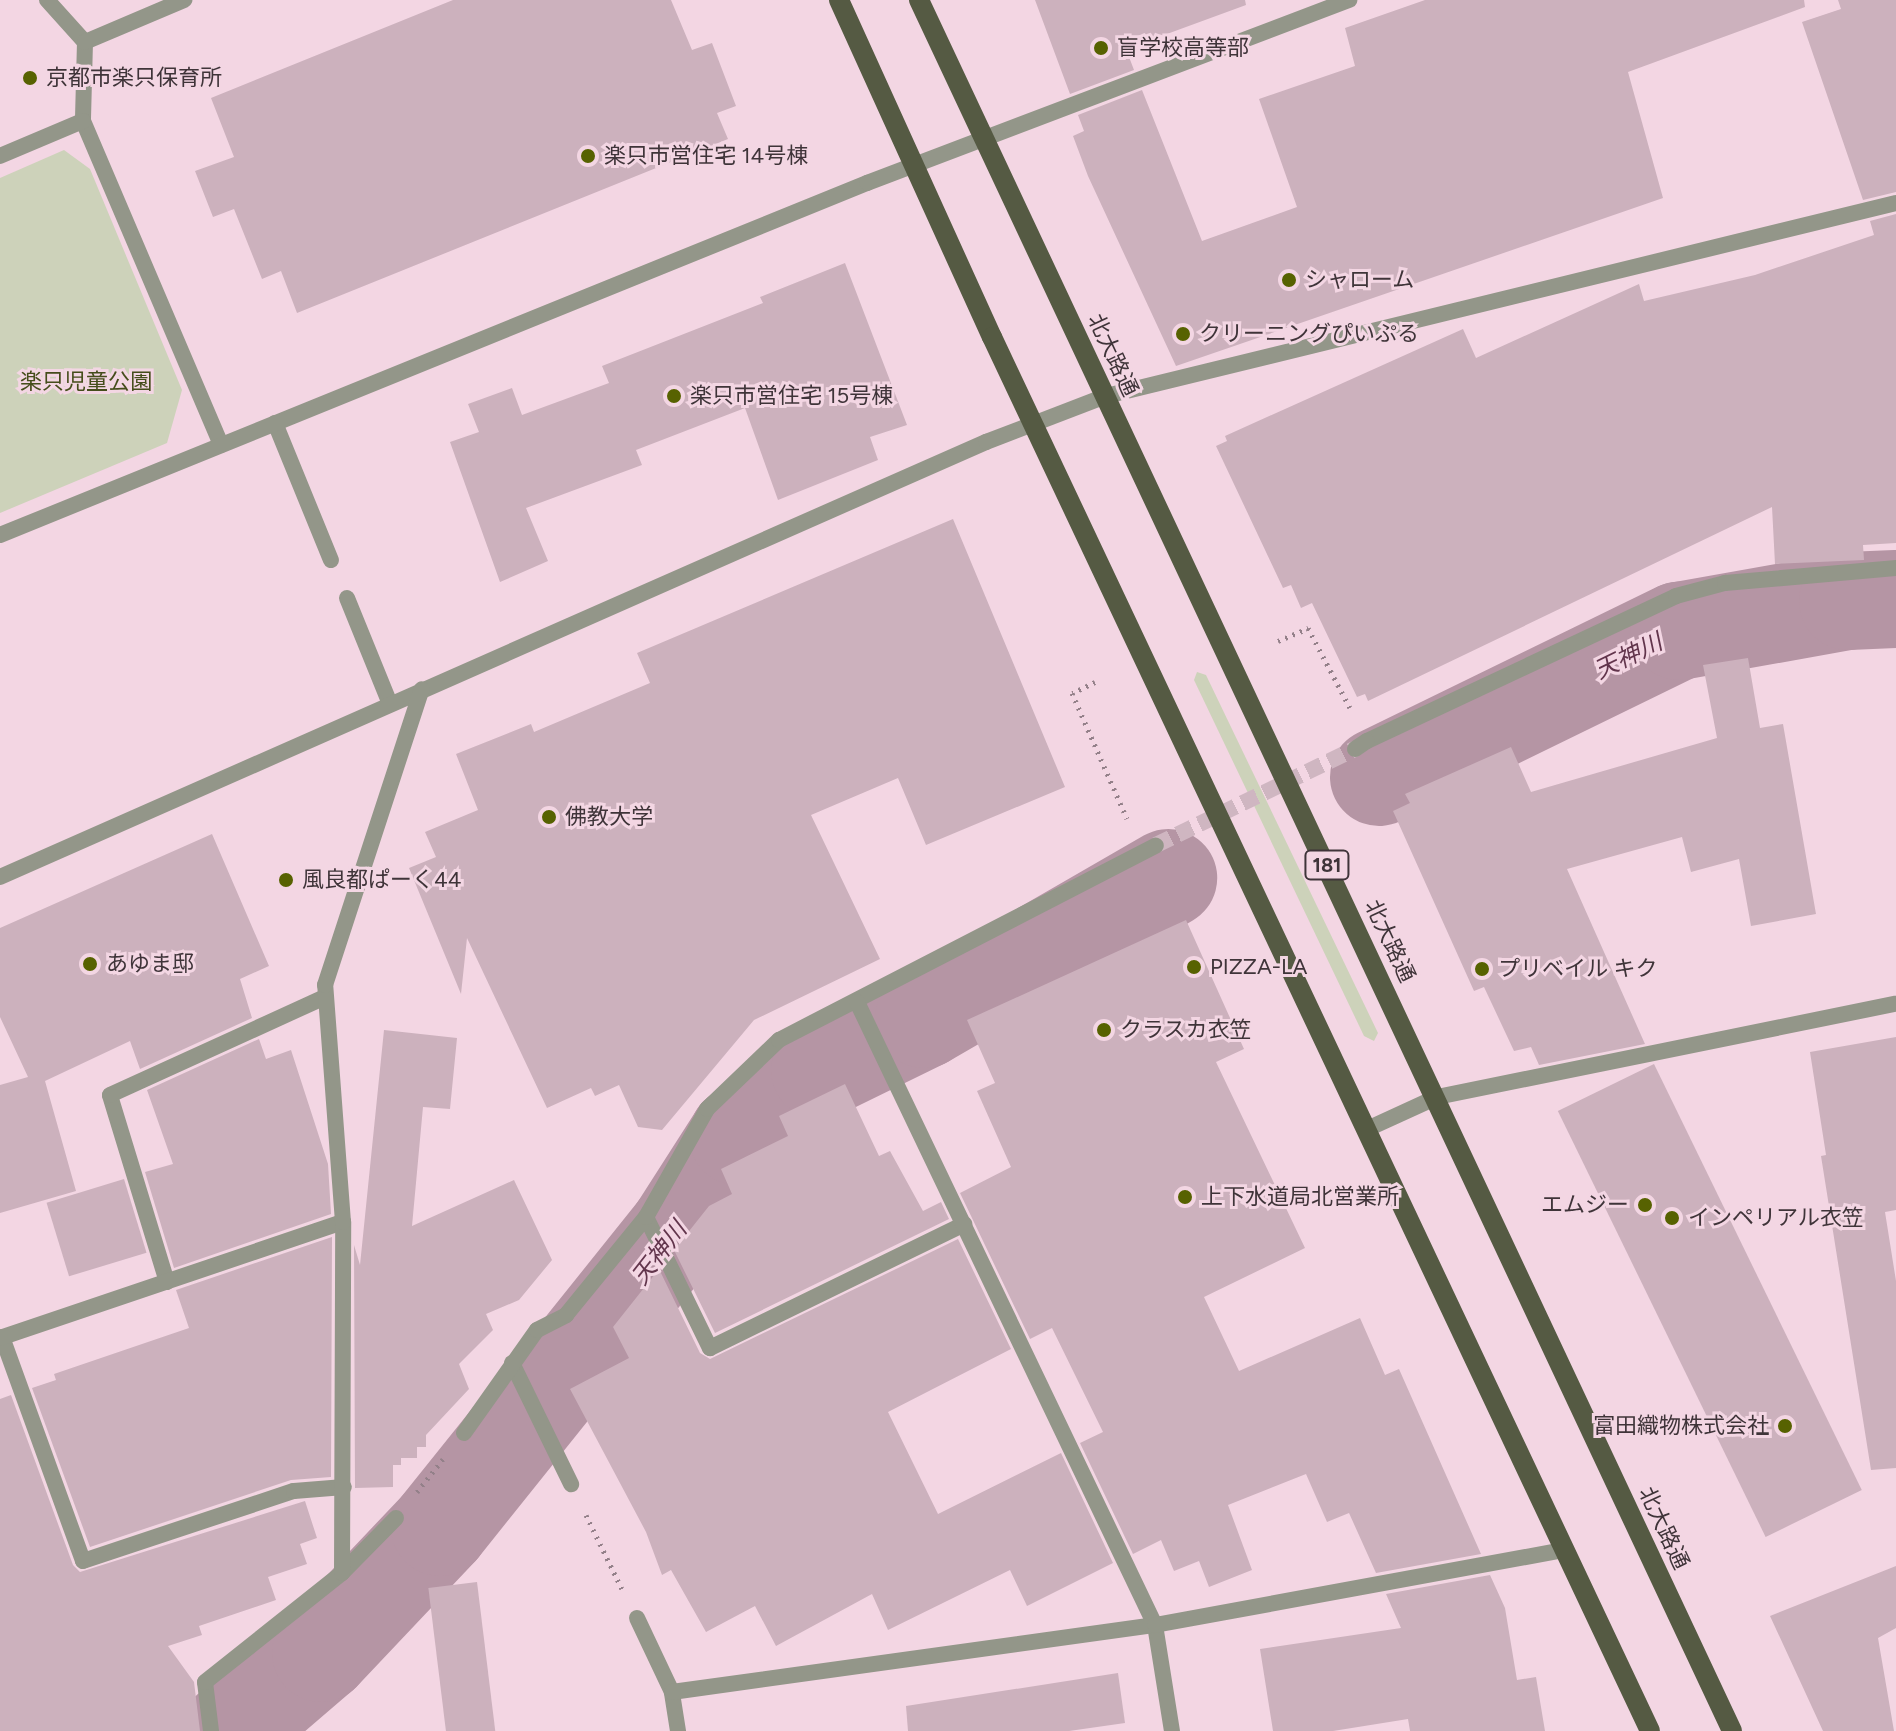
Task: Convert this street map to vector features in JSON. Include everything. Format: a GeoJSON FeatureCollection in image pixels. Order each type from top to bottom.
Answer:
{"type":"FeatureCollection","features":[{"type":"Feature","properties":{"kind":"main road"},"geometry":{"type":"LineString","coordinates":[[839,0],[912,166],[1032,423],[1650,1731]]}},
{"type":"Feature","properties":{"kind":"main road","name":"北大路通"},"geometry":{"type":"LineString","coordinates":[[919,0],[1437,1097],[1732,1731]]}},
{"type":"Feature","properties":{"kind":"street"},"geometry":{"type":"LineString","coordinates":[[47,0],[85,42],[83,121],[221,445]]}},
{"type":"Feature","properties":{"kind":"street"},"geometry":{"type":"LineString","coordinates":[[85,42],[184,0]]}},
{"type":"Feature","properties":{"kind":"street"},"geometry":{"type":"LineString","coordinates":[[0,535],[912,166],[1349,0]]}},
{"type":"Feature","properties":{"kind":"street"},"geometry":{"type":"LineString","coordinates":[[0,156],[83,121]]}},
{"type":"Feature","properties":{"kind":"street"},"geometry":{"type":"LineString","coordinates":[[0,877],[1032,423],[1106,396],[1896,203]]}},
{"type":"Feature","properties":{"kind":"street"},"geometry":{"type":"LineString","coordinates":[[275,423],[331,560]]}},
{"type":"Feature","properties":{"kind":"street"},"geometry":{"type":"LineString","coordinates":[[1361,745],[1676,596],[1725,583],[1896,568]]}},
{"type":"Feature","properties":{"kind":"street"},"geometry":{"type":"LineString","coordinates":[[347,598],[390,704]]}},
{"type":"Feature","properties":{"kind":"street"},"geometry":{"type":"LineString","coordinates":[[342,1573],[343,1222],[325,997],[422,689]]}},
{"type":"Feature","properties":{"kind":"street"},"geometry":{"type":"LineString","coordinates":[[464,1433],[537,1330],[566,1315],[646,1217],[707,1109],[779,1040],[1149,849]]}},
{"type":"Feature","properties":{"kind":"street"},"geometry":{"type":"LineString","coordinates":[[167,1282],[110,1095],[325,997]]}},
{"type":"Feature","properties":{"kind":"street"},"geometry":{"type":"LineString","coordinates":[[857,1002],[1155,1625],[1172,1731]]}},
{"type":"Feature","properties":{"kind":"street"},"geometry":{"type":"LineString","coordinates":[[1365,1130],[1437,1097],[1896,1004]]}},
{"type":"Feature","properties":{"kind":"street"},"geometry":{"type":"LineString","coordinates":[[646,1217],[710,1348],[964,1224]]}},
{"type":"Feature","properties":{"kind":"street"},"geometry":{"type":"LineString","coordinates":[[343,1222],[1,1338],[83,1561],[294,1491],[344,1487]]}},
{"type":"Feature","properties":{"kind":"street"},"geometry":{"type":"LineString","coordinates":[[512,1363],[571,1484]]}},
{"type":"Feature","properties":{"kind":"street"},"geometry":{"type":"LineString","coordinates":[[211,1731],[205,1682],[342,1573],[396,1518]]}},
{"type":"Feature","properties":{"kind":"street"},"geometry":{"type":"LineString","coordinates":[[672,1692],[1155,1625],[1564,1550]]}},
{"type":"Feature","properties":{"kind":"street"},"geometry":{"type":"LineString","coordinates":[[637,1618],[672,1692],[678,1731]]}},
{"type":"Feature","properties":{"kind":"path"},"geometry":{"type":"LineString","coordinates":[[1278,641],[1308,628],[1361,745]]}},
{"type":"Feature","properties":{"kind":"path"},"geometry":{"type":"LineString","coordinates":[[1095,682],[1072,693],[1149,849]]}},
{"type":"Feature","properties":{"kind":"path"},"geometry":{"type":"LineString","coordinates":[[396,1518],[464,1433]]}},
{"type":"Feature","properties":{"kind":"path"},"geometry":{"type":"LineString","coordinates":[[571,1484],[637,1618]]}},
{"type":"Feature","properties":{"kind":"green space","name":"楽只児童公園"},"geometry":{"type":"Polygon","coordinates":[[[64,150],[90,169],[182,390],[167,443],[0,513],[0,178],[64,150]]]}},
{"type":"Feature","properties":{"kind":"green space"},"geometry":{"type":"Polygon","coordinates":[[[1197,672],[1206,675],[1378,1033],[1374,1041],[1364,1036],[1194,680],[1197,672]]]}},
{"type":"Feature","properties":{"kind":"building","name":"楽只市営住宅 14号棟"},"geometry":{"type":"Polygon","coordinates":[[[453,0],[671,0],[692,50],[712,43],[736,106],[717,113],[728,139],[297,313],[281,271],[262,279],[234,209],[213,217],[195,171],[234,157],[211,98],[453,0]]]}},
{"type":"Feature","properties":{"kind":"building","name":"盲学校高等部"},"geometry":{"type":"Polygon","coordinates":[[[1035,0],[1245,0],[1246,5],[1126,49],[1134,70],[1070,94],[1035,0]]]}},
{"type":"Feature","properties":{"kind":"building"},"geometry":{"type":"Polygon","coordinates":[[[1425,0],[1804,0],[1805,7],[1628,72],[1663,198],[1176,366],[1088,176],[1073,136],[1084,131],[1078,115],[1142,90],[1202,241],[1297,207],[1259,99],[1355,66],[1345,28],[1425,0]]]}},
{"type":"Feature","properties":{"kind":"building"},"geometry":{"type":"Polygon","coordinates":[[[1838,0],[1896,0],[1896,192],[1863,200],[1802,22],[1841,9],[1838,0]]]}},
{"type":"Feature","properties":{"kind":"building"},"geometry":{"type":"Polygon","coordinates":[[[1896,214],[1896,543],[1863,545],[1864,560],[1775,564],[1772,507],[1368,701],[1365,694],[1357,697],[1312,603],[1301,608],[1291,585],[1283,588],[1216,446],[1227,441],[1225,436],[1463,329],[1476,358],[1639,284],[1644,301],[1755,275],[1874,235],[1870,221],[1896,214]]]}},
{"type":"Feature","properties":{"kind":"building","name":"楽只市営住宅 15号棟"},"geometry":{"type":"Polygon","coordinates":[[[845,263],[907,425],[870,437],[878,460],[778,500],[745,408],[636,450],[642,465],[526,508],[548,561],[500,582],[450,442],[479,432],[468,404],[512,388],[522,415],[609,383],[602,366],[763,303],[760,297],[845,263]]]}},
{"type":"Feature","properties":{"kind":"building"},"geometry":{"type":"Polygon","coordinates":[[[953,519],[1065,787],[926,845],[898,778],[811,815],[880,959],[754,1020],[662,1130],[638,1127],[619,1085],[595,1096],[591,1088],[547,1108],[467,938],[461,994],[409,868],[436,857],[425,832],[478,810],[456,754],[531,724],[534,732],[650,683],[637,653],[953,519]]]}},
{"type":"Feature","properties":{"kind":"building"},"geometry":{"type":"Polygon","coordinates":[[[1748,658],[1760,728],[1783,724],[1816,914],[1751,926],[1739,859],[1691,872],[1682,837],[1567,869],[1645,1044],[1539,1065],[1531,1047],[1514,1051],[1484,987],[1474,991],[1393,811],[1410,803],[1405,794],[1511,747],[1531,792],[1717,738],[1703,665],[1748,658]]]}},
{"type":"Feature","properties":{"kind":"building"},"geometry":{"type":"Polygon","coordinates":[[[212,834],[269,966],[240,979],[252,1018],[140,1069],[130,1041],[45,1081],[76,1191],[0,1213],[0,1085],[28,1077],[0,1017],[0,928],[212,834]]]}},
{"type":"Feature","properties":{"kind":"building"},"geometry":{"type":"Polygon","coordinates":[[[1186,920],[1244,1049],[1216,1062],[1305,1248],[1204,1297],[1239,1371],[1360,1318],[1385,1375],[1399,1369],[1481,1554],[1376,1573],[1349,1513],[1327,1522],[1306,1474],[1228,1505],[1252,1570],[1209,1587],[1199,1561],[1174,1571],[1161,1540],[1133,1554],[1080,1443],[1103,1432],[1052,1328],[1030,1339],[960,1193],[1011,1167],[977,1091],[995,1083],[967,1020],[1186,920]]]}},
{"type":"Feature","properties":{"kind":"building"},"geometry":{"type":"Polygon","coordinates":[[[384,1030],[457,1038],[450,1109],[423,1107],[412,1226],[514,1180],[552,1260],[519,1300],[486,1314],[493,1330],[459,1364],[469,1389],[426,1435],[426,1447],[417,1447],[417,1458],[401,1458],[401,1465],[393,1465],[393,1487],[355,1488],[354,1245],[360,1265],[384,1030]]]}},
{"type":"Feature","properties":{"kind":"building"},"geometry":{"type":"Polygon","coordinates":[[[1896,1037],[1896,1210],[1885,1212],[1896,1281],[1896,1468],[1871,1470],[1821,1156],[1826,1155],[1810,1052],[1896,1037]]]}},
{"type":"Feature","properties":{"kind":"building"},"geometry":{"type":"Polygon","coordinates":[[[259,1039],[266,1059],[291,1050],[328,1164],[331,1214],[174,1268],[145,1172],[173,1164],[147,1090],[259,1039]]]}},
{"type":"Feature","properties":{"kind":"building"},"geometry":{"type":"Polygon","coordinates":[[[1654,1064],[1862,1490],[1766,1537],[1558,1111],[1654,1064]]]}},
{"type":"Feature","properties":{"kind":"building"},"geometry":{"type":"Polygon","coordinates":[[[845,1084],[879,1156],[890,1151],[923,1211],[941,1202],[949,1219],[715,1333],[674,1250],[709,1206],[732,1194],[721,1169],[788,1136],[779,1116],[845,1084]]]}},
{"type":"Feature","properties":{"kind":"building"},"geometry":{"type":"Polygon","coordinates":[[[124,1179],[147,1253],[69,1276],[47,1203],[124,1179]]]}},
{"type":"Feature","properties":{"kind":"building"},"geometry":{"type":"Polygon","coordinates":[[[332,1237],[331,1477],[291,1480],[90,1547],[32,1388],[56,1380],[54,1374],[189,1328],[176,1290],[332,1237]]]}},
{"type":"Feature","properties":{"kind":"building"},"geometry":{"type":"Polygon","coordinates":[[[958,1239],[1011,1349],[888,1412],[938,1514],[1061,1453],[1113,1563],[1027,1606],[1010,1570],[888,1630],[872,1594],[776,1646],[755,1606],[706,1632],[671,1570],[662,1575],[646,1532],[570,1389],[629,1358],[613,1327],[659,1269],[700,1353],[710,1359],[958,1239]]]}},
{"type":"Feature","properties":{"kind":"building"},"geometry":{"type":"Polygon","coordinates":[[[11,1395],[73,1565],[80,1572],[305,1501],[317,1538],[300,1544],[307,1564],[268,1577],[276,1600],[199,1626],[202,1635],[168,1646],[194,1682],[200,1731],[0,1731],[0,1399],[11,1395]]]}},
{"type":"Feature","properties":{"kind":"building"},"geometry":{"type":"Polygon","coordinates":[[[1896,1566],[1896,1628],[1878,1638],[1894,1731],[1823,1731],[1770,1616],[1896,1566]]]}},
{"type":"Feature","properties":{"kind":"building"},"geometry":{"type":"Polygon","coordinates":[[[1490,1575],[1505,1608],[1517,1680],[1536,1677],[1545,1731],[1410,1731],[1408,1719],[1333,1731],[1273,1731],[1260,1649],[1401,1628],[1386,1594],[1490,1575]]]}},
{"type":"Feature","properties":{"kind":"building"},"geometry":{"type":"Polygon","coordinates":[[[477,1582],[495,1731],[446,1731],[428,1588],[477,1582]]]}},
{"type":"Feature","properties":{"kind":"building"},"geometry":{"type":"Polygon","coordinates":[[[1118,1673],[1125,1723],[1069,1731],[908,1731],[906,1706],[1118,1673]]]}},
{"type":"Feature","properties":{"kind":"waterway","name":"天神川"},"geometry":{"type":"LineString","coordinates":[[1379,777],[1679,631],[1848,601],[1896,599]]}},
{"type":"Feature","properties":{"kind":"waterway","name":"天神川"},"geometry":{"type":"LineString","coordinates":[[230,1731],[321,1653],[440,1527],[678,1230],[738,1136],[820,1070],[924,1019],[1168,878]]}},
{"type":"Feature","properties":{"kind":"tunnel"},"geometry":{"type":"LineString","coordinates":[[1156,845],[1355,749]]}},
{"type":"Feature","properties":{"kind":"place","name":"盲学校高等部"},"geometry":{"type":"Point","coordinates":[1101,48]}},
{"type":"Feature","properties":{"kind":"place","name":"京都市楽只保育所"},"geometry":{"type":"Point","coordinates":[30,78]}},
{"type":"Feature","properties":{"kind":"place","name":"楽只市営住宅 14号棟"},"geometry":{"type":"Point","coordinates":[588,156]}},
{"type":"Feature","properties":{"kind":"place","name":"シャローム"},"geometry":{"type":"Point","coordinates":[1289,280]}},
{"type":"Feature","properties":{"kind":"place","name":"クリーニングぴいぷる"},"geometry":{"type":"Point","coordinates":[1183,334]}},
{"type":"Feature","properties":{"kind":"place","name":"楽只市営住宅 15号棟"},"geometry":{"type":"Point","coordinates":[674,396]}},
{"type":"Feature","properties":{"kind":"place","name":"佛教大学"},"geometry":{"type":"Point","coordinates":[549,817]}},
{"type":"Feature","properties":{"kind":"place","name":"風良都ぱーく44"},"geometry":{"type":"Point","coordinates":[286,880]}},
{"type":"Feature","properties":{"kind":"place","name":"あゆま邸"},"geometry":{"type":"Point","coordinates":[90,964]}},
{"type":"Feature","properties":{"kind":"place","name":"PIZZA-LA"},"geometry":{"type":"Point","coordinates":[1194,967]}},
{"type":"Feature","properties":{"kind":"place","name":"プリベイル キク"},"geometry":{"type":"Point","coordinates":[1482,969]}},
{"type":"Feature","properties":{"kind":"place","name":"クラスカ衣笠"},"geometry":{"type":"Point","coordinates":[1104,1030]}},
{"type":"Feature","properties":{"kind":"place","name":"上下水道局北営業所"},"geometry":{"type":"Point","coordinates":[1185,1197]}},
{"type":"Feature","properties":{"kind":"place","name":"エムジー"},"geometry":{"type":"Point","coordinates":[1645,1205]}},
{"type":"Feature","properties":{"kind":"place","name":"インペリアル衣笠"},"geometry":{"type":"Point","coordinates":[1672,1218]}},
{"type":"Feature","properties":{"kind":"place","name":"富田織物株式会社"},"geometry":{"type":"Point","coordinates":[1785,1426]}}]}
